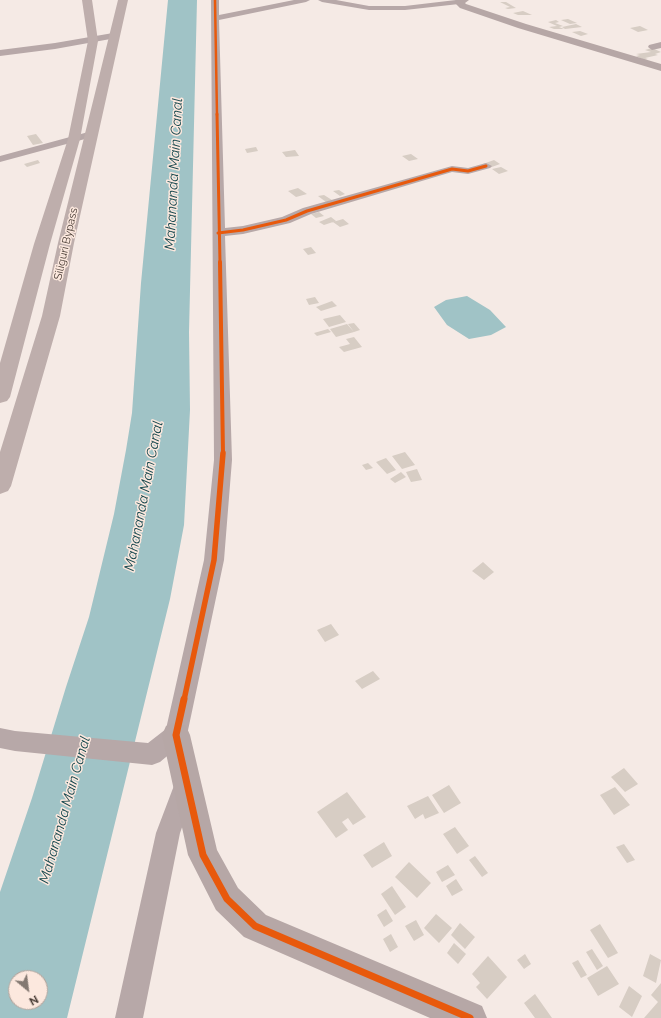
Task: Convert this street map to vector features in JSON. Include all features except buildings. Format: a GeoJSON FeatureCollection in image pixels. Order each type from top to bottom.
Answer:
{"type":"FeatureCollection","features":[{"type":"Feature","properties":{"kind":"highway"},"geometry":{"type":"LineString","coordinates":[[0,397],[42,244],[74,139],[93,41],[87,0]]}},
{"type":"Feature","properties":{"kind":"highway","name":"Siliguri Bypass"},"geometry":{"type":"LineString","coordinates":[[0,486],[51,316],[113,36],[123,0]]}},
{"type":"Feature","properties":{"kind":"street"},"geometry":{"type":"LineString","coordinates":[[215,0],[223,460],[214,560],[176,735],[203,855],[227,899],[255,926],[470,1018]]}},
{"type":"Feature","properties":{"kind":"street"},"geometry":{"type":"LineString","coordinates":[[215,18],[306,0]]}},
{"type":"Feature","properties":{"kind":"street"},"geometry":{"type":"LineString","coordinates":[[322,0],[368,8],[405,8],[461,1],[464,6],[522,26],[661,68]]}},
{"type":"Feature","properties":{"kind":"street"},"geometry":{"type":"LineString","coordinates":[[0,53],[93,41],[113,36]]}},
{"type":"Feature","properties":{"kind":"street"},"geometry":{"type":"LineString","coordinates":[[0,159],[92,134]]}},
{"type":"Feature","properties":{"kind":"street"},"geometry":{"type":"LineString","coordinates":[[218,233],[243,230],[286,220],[314,209],[452,169],[468,171],[486,166]]}},
{"type":"Feature","properties":{"kind":"street"},"geometry":{"type":"LineString","coordinates":[[8,740],[152,754],[176,735]]}},
{"type":"Feature","properties":{"kind":"street"},"geometry":{"type":"LineString","coordinates":[[129,1018],[168,833],[187,780]]}},
{"type":"Feature","properties":{"kind":"water","name":"Mahananda Main Canal"},"geometry":{"type":"Polygon","coordinates":[[[168,0],[197,0],[189,332],[190,410],[184,525],[170,599],[67,1018],[0,1018],[0,892],[32,798],[89,617],[114,514],[132,413],[141,283],[168,0]]]}},
{"type":"Feature","properties":{"kind":"water"},"geometry":{"type":"Polygon","coordinates":[[[467,296],[490,310],[506,327],[491,335],[469,339],[447,325],[434,307],[446,300],[467,296]]]}},
{"type":"Feature","properties":{"kind":"cycle path"},"geometry":{"type":"LineString","coordinates":[[215,0],[223,460],[214,560],[176,735],[203,855],[227,899],[255,926],[470,1018]]}},
{"type":"Feature","properties":{"kind":"cycle path"},"geometry":{"type":"LineString","coordinates":[[218,233],[243,230],[286,220],[307,211],[452,169],[468,171],[486,166]]}}]}
